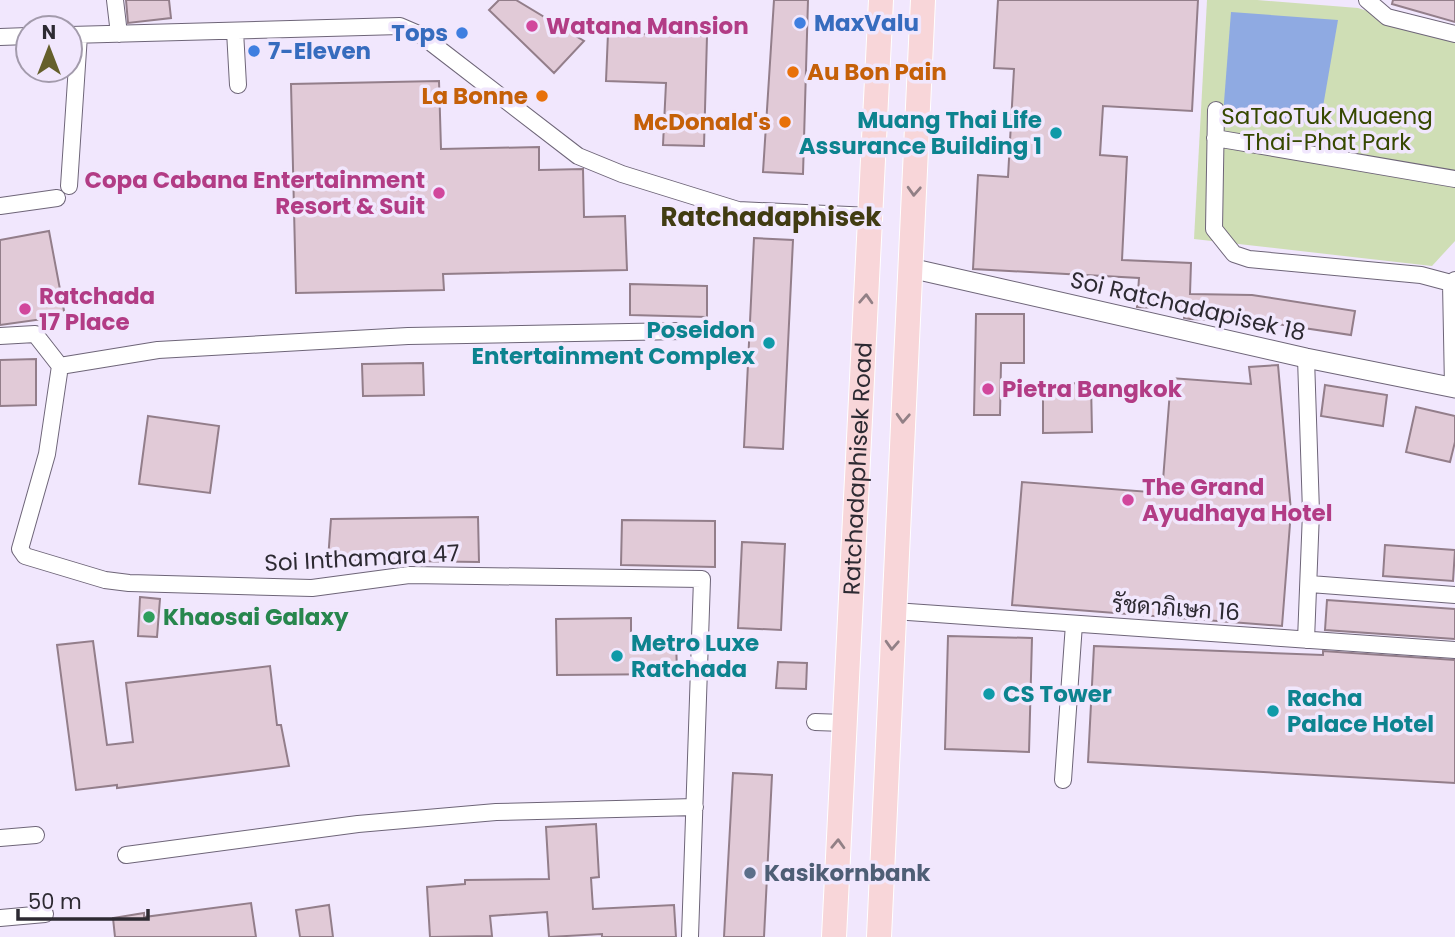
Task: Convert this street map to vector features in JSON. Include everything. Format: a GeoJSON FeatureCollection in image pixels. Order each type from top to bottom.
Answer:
{"type":"FeatureCollection","features":[{"type":"Feature","properties":{"kind":"main road","name":"Ratchadaphisek Road"},"geometry":{"type":"LineString","coordinates":[[834,937],[881,0]]}},
{"type":"Feature","properties":{"kind":"main road","name":"Ratchadaphisek Road"},"geometry":{"type":"LineString","coordinates":[[879,937],[923,0]]}},
{"type":"Feature","properties":{"kind":"street"},"geometry":{"type":"LineString","coordinates":[[115,0],[119,34]]}},
{"type":"Feature","properties":{"kind":"street"},"geometry":{"type":"LineString","coordinates":[[1367,0],[1387,17],[1455,34]]}},
{"type":"Feature","properties":{"kind":"street"},"geometry":{"type":"LineString","coordinates":[[84,35],[400,26],[421,35],[578,156],[622,174],[738,210],[871,216]]}},
{"type":"Feature","properties":{"kind":"street"},"geometry":{"type":"LineString","coordinates":[[235,31],[238,85]]}},
{"type":"Feature","properties":{"kind":"street"},"geometry":{"type":"LineString","coordinates":[[69,186],[72,84]]}},
{"type":"Feature","properties":{"kind":"street"},"geometry":{"type":"LineString","coordinates":[[1216,110],[1214,229],[1234,254],[1249,259],[1421,275],[1454,283],[1454,388]]}},
{"type":"Feature","properties":{"kind":"street"},"geometry":{"type":"LineString","coordinates":[[1215,138],[1455,178]]}},
{"type":"Feature","properties":{"kind":"street"},"geometry":{"type":"LineString","coordinates":[[0,205],[57,198]]}},
{"type":"Feature","properties":{"kind":"street","name":"Soi Ratchadapisek 18"},"geometry":{"type":"LineString","coordinates":[[910,268],[1306,358],[1454,388]]}},
{"type":"Feature","properties":{"kind":"street"},"geometry":{"type":"LineString","coordinates":[[0,336],[28,332],[35,334],[60,366],[159,350],[408,336],[682,331]]}},
{"type":"Feature","properties":{"kind":"street"},"geometry":{"type":"LineString","coordinates":[[1306,358],[1311,471],[1310,584],[1306,640]]}},
{"type":"Feature","properties":{"kind":"street","name":"Soi Inthamara 47"},"geometry":{"type":"LineString","coordinates":[[60,366],[47,454],[20,549],[25,556],[106,580],[143,583],[312,588],[409,575],[702,579],[690,937]]}},
{"type":"Feature","properties":{"kind":"street"},"geometry":{"type":"LineString","coordinates":[[1310,584],[1455,595]]}},
{"type":"Feature","properties":{"kind":"street","name":"รัชดาภิเษก 16"},"geometry":{"type":"LineString","coordinates":[[894,611],[1455,650]]}},
{"type":"Feature","properties":{"kind":"street"},"geometry":{"type":"LineString","coordinates":[[1063,780],[1074,624]]}},
{"type":"Feature","properties":{"kind":"street"},"geometry":{"type":"LineString","coordinates":[[814,722],[844,723]]}},
{"type":"Feature","properties":{"kind":"street"},"geometry":{"type":"LineString","coordinates":[[126,855],[358,824],[496,812],[695,807]]}},
{"type":"Feature","properties":{"kind":"street"},"geometry":{"type":"LineString","coordinates":[[0,838],[36,835]]}},
{"type":"Feature","properties":{"kind":"street"},"geometry":{"type":"LineString","coordinates":[[0,918],[45,914]]}},
{"type":"Feature","properties":{"kind":"green space","name":"SaTaoTuk Muaeng Thai-Phat Park"},"geometry":{"type":"Polygon","coordinates":[[[1207,0],[1257,0],[1358,8],[1455,40],[1455,241],[1432,266],[1194,239],[1207,0]]]}},
{"type":"Feature","properties":{"kind":"water"},"geometry":{"type":"Polygon","coordinates":[[[1231,12],[1338,20],[1320,124],[1223,115],[1231,12]]]}},
{"type":"Feature","properties":{"kind":"building"},"geometry":{"type":"Polygon","coordinates":[[[126,0],[169,0],[171,18],[128,23],[126,0]]]}},
{"type":"Feature","properties":{"kind":"building","name":"Watana Mansion"},"geometry":{"type":"Polygon","coordinates":[[[499,0],[516,0],[584,41],[554,73],[489,10],[499,0]]]}},
{"type":"Feature","properties":{"kind":"building"},"geometry":{"type":"Polygon","coordinates":[[[774,0],[808,0],[803,174],[763,172],[774,0]]]}},
{"type":"Feature","properties":{"kind":"building","name":"Muang Thai Life Assurance Building 1"},"geometry":{"type":"Polygon","coordinates":[[[998,0],[1198,0],[1192,111],[1103,106],[1100,155],[1127,157],[1122,260],[1191,263],[1190,294],[1252,295],[1355,311],[1351,335],[1256,321],[1190,319],[1184,318],[1184,309],[1137,307],[1139,278],[973,269],[978,175],[1008,177],[1014,69],[994,68],[998,0]]]}},
{"type":"Feature","properties":{"kind":"building"},"geometry":{"type":"Polygon","coordinates":[[[1393,0],[1455,0],[1455,22],[1392,4],[1393,0]]]}},
{"type":"Feature","properties":{"kind":"building"},"geometry":{"type":"Polygon","coordinates":[[[608,33],[707,36],[704,146],[663,145],[666,83],[606,81],[608,33]]]}},
{"type":"Feature","properties":{"kind":"building","name":"Copa Cabana Entertainment Resort & Suit"},"geometry":{"type":"Polygon","coordinates":[[[439,81],[441,149],[539,147],[539,170],[583,169],[584,217],[625,216],[627,270],[443,274],[444,290],[296,293],[291,84],[439,81]]]}},
{"type":"Feature","properties":{"kind":"building"},"geometry":{"type":"Polygon","coordinates":[[[49,231],[65,316],[0,325],[0,240],[49,231]]]}},
{"type":"Feature","properties":{"kind":"building","name":"Poseidon Entertainment Complex"},"geometry":{"type":"Polygon","coordinates":[[[754,238],[793,240],[783,449],[744,447],[754,238]]]}},
{"type":"Feature","properties":{"kind":"building"},"geometry":{"type":"Polygon","coordinates":[[[630,284],[707,286],[707,317],[630,315],[630,284]]]}},
{"type":"Feature","properties":{"kind":"building","name":"Pietra Bangkok"},"geometry":{"type":"Polygon","coordinates":[[[976,314],[1024,314],[1024,363],[1001,363],[1000,415],[974,415],[976,314]]]}},
{"type":"Feature","properties":{"kind":"building"},"geometry":{"type":"Polygon","coordinates":[[[36,359],[36,405],[0,406],[0,360],[36,359]]]}},
{"type":"Feature","properties":{"kind":"building"},"geometry":{"type":"Polygon","coordinates":[[[423,363],[424,395],[363,396],[362,364],[423,363]]]}},
{"type":"Feature","properties":{"kind":"building","name":"The Grand Ayudhaya Hotel"},"geometry":{"type":"Polygon","coordinates":[[[1278,365],[1291,511],[1282,626],[1012,605],[1022,482],[1162,493],[1171,378],[1251,384],[1249,367],[1278,365]]]}},
{"type":"Feature","properties":{"kind":"building"},"geometry":{"type":"Polygon","coordinates":[[[1091,383],[1092,432],[1043,433],[1043,384],[1091,383]]]}},
{"type":"Feature","properties":{"kind":"building"},"geometry":{"type":"Polygon","coordinates":[[[1325,385],[1387,395],[1383,426],[1321,416],[1325,385]]]}},
{"type":"Feature","properties":{"kind":"building"},"geometry":{"type":"Polygon","coordinates":[[[1416,407],[1455,416],[1455,442],[1450,462],[1406,452],[1416,407]]]}},
{"type":"Feature","properties":{"kind":"building"},"geometry":{"type":"Polygon","coordinates":[[[148,416],[219,426],[210,493],[139,484],[148,416]]]}},
{"type":"Feature","properties":{"kind":"building"},"geometry":{"type":"Polygon","coordinates":[[[478,517],[479,562],[328,560],[331,519],[478,517]]]}},
{"type":"Feature","properties":{"kind":"building"},"geometry":{"type":"Polygon","coordinates":[[[622,520],[715,521],[715,567],[621,565],[622,520]]]}},
{"type":"Feature","properties":{"kind":"building"},"geometry":{"type":"Polygon","coordinates":[[[742,542],[785,544],[781,630],[738,628],[742,542]]]}},
{"type":"Feature","properties":{"kind":"building"},"geometry":{"type":"Polygon","coordinates":[[[1385,545],[1455,550],[1453,581],[1383,576],[1385,545]]]}},
{"type":"Feature","properties":{"kind":"building","name":"Khaosai Galaxy"},"geometry":{"type":"Polygon","coordinates":[[[140,597],[160,599],[157,637],[138,636],[140,597]]]}},
{"type":"Feature","properties":{"kind":"building"},"geometry":{"type":"Polygon","coordinates":[[[1327,600],[1455,609],[1455,639],[1325,630],[1327,600]]]}},
{"type":"Feature","properties":{"kind":"building","name":"Metro Luxe Ratchada"},"geometry":{"type":"Polygon","coordinates":[[[631,618],[631,638],[676,638],[677,674],[557,675],[556,619],[631,618]]]}},
{"type":"Feature","properties":{"kind":"building","name":"CS Tower"},"geometry":{"type":"Polygon","coordinates":[[[948,636],[1032,638],[1029,752],[945,749],[948,636]]]}},
{"type":"Feature","properties":{"kind":"building"},"geometry":{"type":"Polygon","coordinates":[[[93,641],[107,745],[133,742],[126,683],[270,666],[277,725],[281,725],[289,766],[117,788],[117,785],[76,790],[57,645],[93,641]]]}},
{"type":"Feature","properties":{"kind":"building","name":"Racha Palace Hotel"},"geometry":{"type":"Polygon","coordinates":[[[1094,646],[1323,655],[1323,651],[1455,660],[1455,783],[1088,762],[1094,646]]]}},
{"type":"Feature","properties":{"kind":"building"},"geometry":{"type":"Polygon","coordinates":[[[778,662],[807,663],[806,689],[776,688],[778,662]]]}},
{"type":"Feature","properties":{"kind":"building"},"geometry":{"type":"Polygon","coordinates":[[[733,773],[772,775],[764,937],[724,937],[733,773]]]}},
{"type":"Feature","properties":{"kind":"building"},"geometry":{"type":"Polygon","coordinates":[[[596,824],[599,877],[591,878],[593,909],[674,905],[676,937],[602,937],[602,934],[549,937],[547,912],[490,916],[492,936],[430,937],[427,887],[465,884],[465,880],[549,879],[546,827],[596,824]]]}},
{"type":"Feature","properties":{"kind":"building"},"geometry":{"type":"Polygon","coordinates":[[[251,903],[256,937],[115,937],[113,918],[144,913],[144,917],[251,903]]]}},
{"type":"Feature","properties":{"kind":"building"},"geometry":{"type":"Polygon","coordinates":[[[329,905],[333,937],[300,937],[296,910],[329,905]]]}},
{"type":"Feature","properties":{"kind":"place","name":"MaxValu"},"geometry":{"type":"Point","coordinates":[800,23]}},
{"type":"Feature","properties":{"kind":"place","name":"Watana Mansion"},"geometry":{"type":"Point","coordinates":[532,26]}},
{"type":"Feature","properties":{"kind":"place","name":"Tops"},"geometry":{"type":"Point","coordinates":[462,33]}},
{"type":"Feature","properties":{"kind":"place","name":"7-Eleven"},"geometry":{"type":"Point","coordinates":[254,51]}},
{"type":"Feature","properties":{"kind":"place","name":"Au Bon Pain"},"geometry":{"type":"Point","coordinates":[793,72]}},
{"type":"Feature","properties":{"kind":"place","name":"La Bonne"},"geometry":{"type":"Point","coordinates":[542,96]}},
{"type":"Feature","properties":{"kind":"place","name":"McDonald's"},"geometry":{"type":"Point","coordinates":[785,122]}},
{"type":"Feature","properties":{"kind":"place","name":"Muang Thai Life Assurance Building 1"},"geometry":{"type":"Point","coordinates":[1056,133]}},
{"type":"Feature","properties":{"kind":"place","name":"Copa Cabana Entertainment Resort & Suit"},"geometry":{"type":"Point","coordinates":[439,193]}},
{"type":"Feature","properties":{"kind":"place","name":"Ratchada 17 Place"},"geometry":{"type":"Point","coordinates":[25,309]}},
{"type":"Feature","properties":{"kind":"place","name":"Poseidon Entertainment Complex"},"geometry":{"type":"Point","coordinates":[769,343]}},
{"type":"Feature","properties":{"kind":"place","name":"Pietra Bangkok"},"geometry":{"type":"Point","coordinates":[988,389]}},
{"type":"Feature","properties":{"kind":"place","name":"The Grand Ayudhaya Hotel"},"geometry":{"type":"Point","coordinates":[1128,500]}},
{"type":"Feature","properties":{"kind":"place","name":"Khaosai Galaxy"},"geometry":{"type":"Point","coordinates":[149,617]}},
{"type":"Feature","properties":{"kind":"place","name":"Metro Luxe Ratchada"},"geometry":{"type":"Point","coordinates":[617,656]}},
{"type":"Feature","properties":{"kind":"place","name":"CS Tower"},"geometry":{"type":"Point","coordinates":[989,694]}},
{"type":"Feature","properties":{"kind":"place","name":"Racha Palace Hotel"},"geometry":{"type":"Point","coordinates":[1273,711]}},
{"type":"Feature","properties":{"kind":"place","name":"Kasikornbank"},"geometry":{"type":"Point","coordinates":[750,873]}},
{"type":"Feature","properties":{"kind":"district","name":"Ratchadaphisek"},"geometry":{"type":"Point","coordinates":[771,217]}}]}
